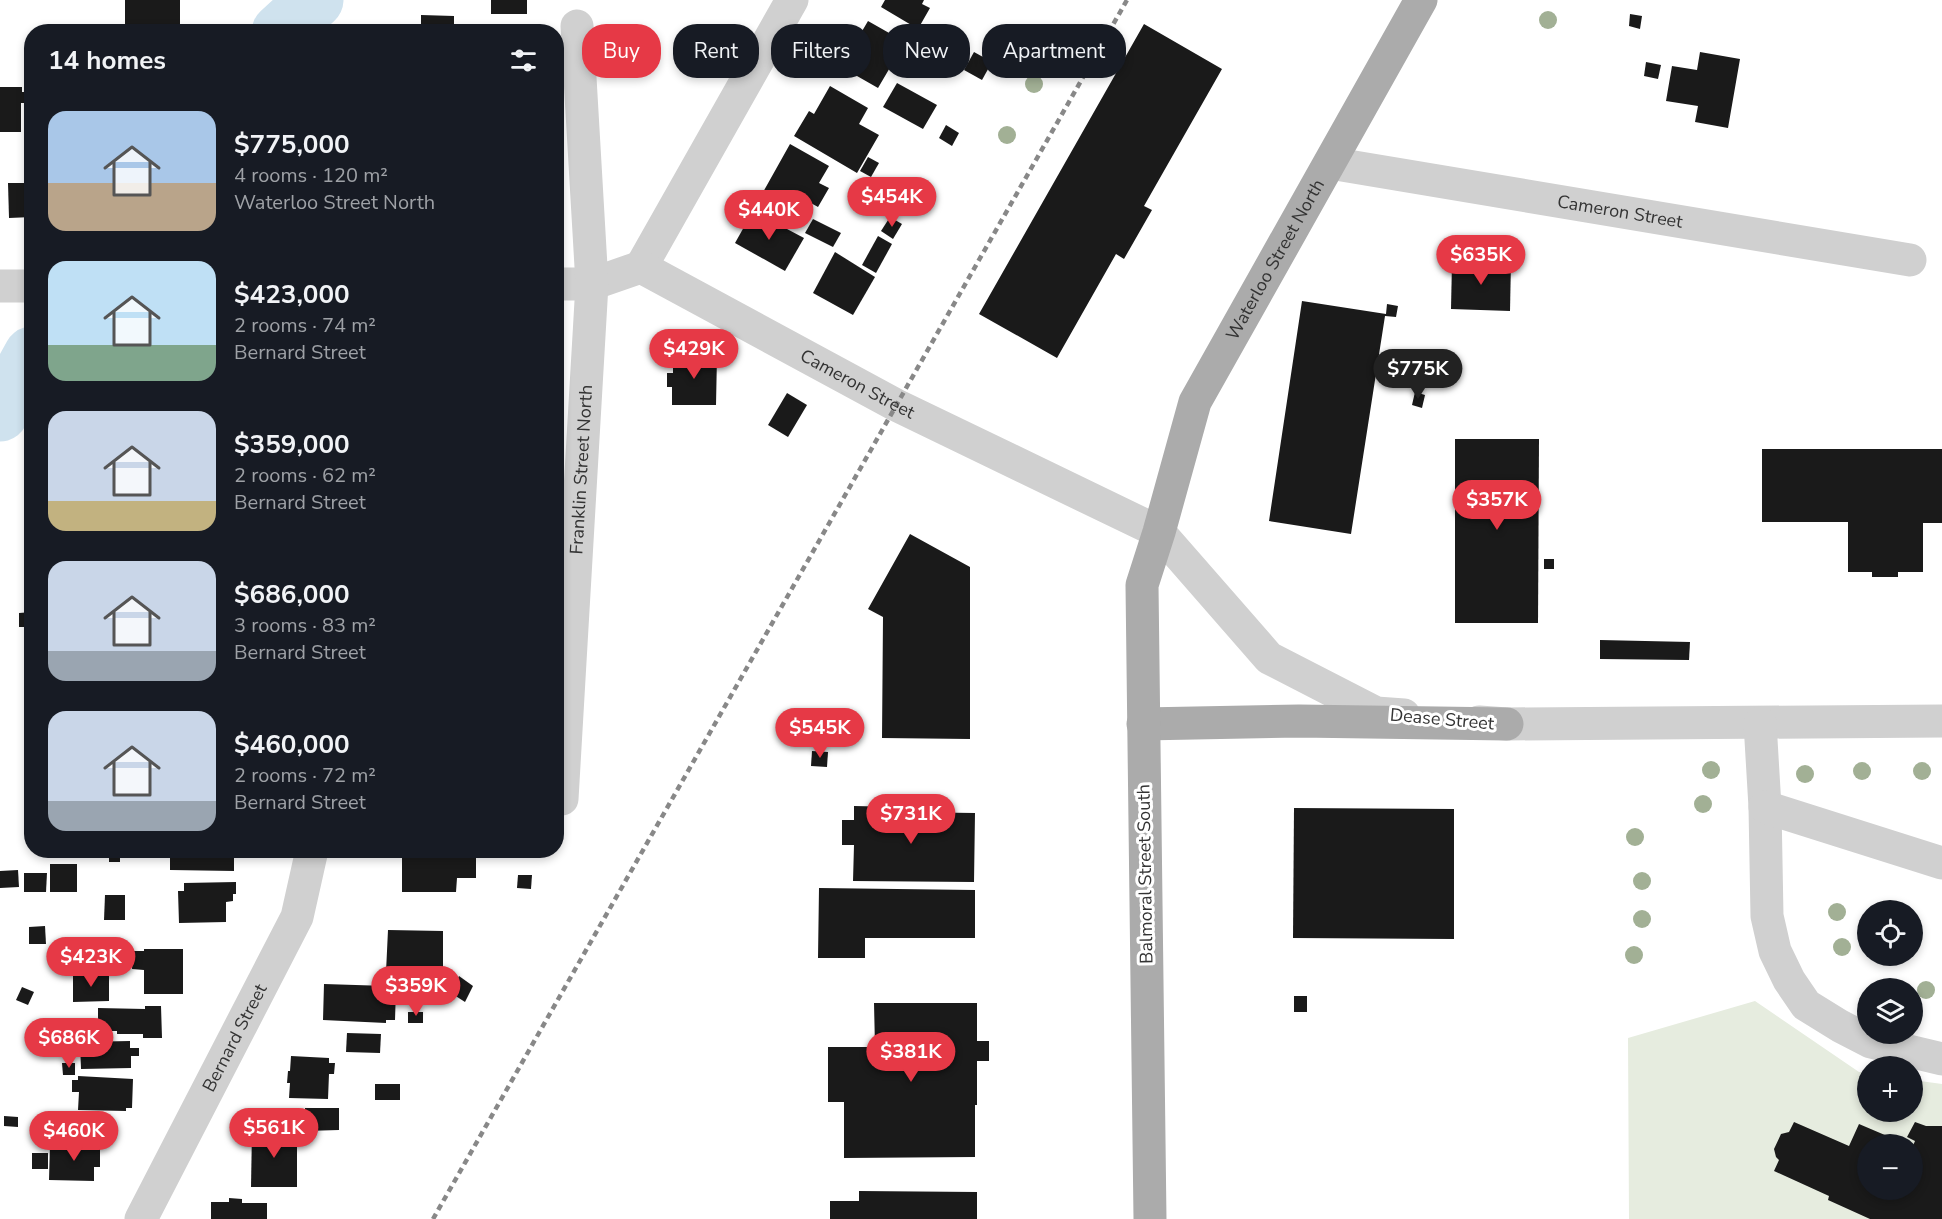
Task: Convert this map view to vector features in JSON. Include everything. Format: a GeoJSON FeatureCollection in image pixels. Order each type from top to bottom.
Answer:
{"type":"FeatureCollection","features":[{"type":"Feature","properties":{"kind":"main road","name":"Waterloo Street North"},"geometry":{"type":"LineString","coordinates":[[1159,532],[1195,402],[1421,0]]}},
{"type":"Feature","properties":{"kind":"main road","name":"Balmoral Street South"},"geometry":{"type":"LineString","coordinates":[[1150,1219],[1142,585],[1159,532]]}},
{"type":"Feature","properties":{"kind":"main road"},"geometry":{"type":"LineString","coordinates":[[1143,724],[1299,721],[1507,724]]}},
{"type":"Feature","properties":{"kind":"street"},"geometry":{"type":"LineString","coordinates":[[564,284],[592,284],[641,267],[792,0]]}},
{"type":"Feature","properties":{"kind":"street","name":"Franklin Street North"},"geometry":{"type":"LineString","coordinates":[[564,765],[592,284],[577,26]]}},
{"type":"Feature","properties":{"kind":"street","name":"Cameron Street"},"geometry":{"type":"LineString","coordinates":[[1330,163],[1910,260]]}},
{"type":"Feature","properties":{"kind":"street","name":"Cameron Street"},"geometry":{"type":"LineString","coordinates":[[641,267],[896,405],[1159,532]]}},
{"type":"Feature","properties":{"kind":"street"},"geometry":{"type":"LineString","coordinates":[[0,286],[24,286]]}},
{"type":"Feature","properties":{"kind":"street","name":"Dease Street"},"geometry":{"type":"LineString","coordinates":[[1159,532],[1269,658],[1376,713],[1507,724],[1942,721]]}},
{"type":"Feature","properties":{"kind":"street"},"geometry":{"type":"LineString","coordinates":[[1760,723],[1765,807],[1767,916],[1775,951],[1794,988],[1806,1005],[1871,1042],[1942,1059]]}},
{"type":"Feature","properties":{"kind":"street"},"geometry":{"type":"LineString","coordinates":[[1765,807],[1942,863]]}},
{"type":"Feature","properties":{"kind":"street","name":"Bernard Street"},"geometry":{"type":"LineString","coordinates":[[141,1219],[297,917],[310,858]]}},
{"type":"Feature","properties":{"kind":"shaded area"},"geometry":{"type":"Polygon","coordinates":[[[1755,1001],[1857,1071],[1857,1122],[1923,1122],[1923,1081],[1942,1084],[1942,1219],[1629,1219],[1628,1038],[1755,1001]]]}},
{"type":"Feature","properties":{"kind":"building"},"geometry":{"type":"Polygon","coordinates":[[[125,0],[180,0],[180,24],[125,24],[125,0]]]}},
{"type":"Feature","properties":{"kind":"building"},"geometry":{"type":"Polygon","coordinates":[[[491,0],[527,0],[527,14],[491,14],[491,0]]]}},
{"type":"Feature","properties":{"kind":"building"},"geometry":{"type":"Polygon","coordinates":[[[885,0],[924,0],[922,4],[930,8],[921,24],[910,24],[881,7],[885,0]]]}},
{"type":"Feature","properties":{"kind":"building"},"geometry":{"type":"Polygon","coordinates":[[[1630,14],[1642,16],[1640,29],[1629,26],[1630,14]]]}},
{"type":"Feature","properties":{"kind":"building"},"geometry":{"type":"Polygon","coordinates":[[[421,15],[454,16],[454,24],[421,24],[421,15]]]}},
{"type":"Feature","properties":{"kind":"building"},"geometry":{"type":"Polygon","coordinates":[[[868,21],[883,30],[884,78],[878,88],[860,78],[871,78],[871,24],[866,24],[868,21]]]}},
{"type":"Feature","properties":{"kind":"building"},"geometry":{"type":"Polygon","coordinates":[[[1144,24],[1222,69],[1144,206],[1152,210],[1124,259],[1116,254],[1057,358],[979,314],[1113,78],[1126,78],[1126,56],[1144,24]]]}},
{"type":"Feature","properties":{"kind":"building"},"geometry":{"type":"Polygon","coordinates":[[[974,52],[982,56],[982,80],[970,73],[970,59],[974,52]]]}},
{"type":"Feature","properties":{"kind":"building"},"geometry":{"type":"Polygon","coordinates":[[[1700,52],[1740,59],[1728,128],[1695,122],[1698,106],[1666,101],[1672,66],[1697,70],[1700,52]]]}},
{"type":"Feature","properties":{"kind":"building"},"geometry":{"type":"Polygon","coordinates":[[[1646,62],[1661,65],[1658,79],[1644,76],[1646,62]]]}},
{"type":"Feature","properties":{"kind":"building"},"geometry":{"type":"Polygon","coordinates":[[[897,83],[937,105],[923,129],[883,107],[897,83]]]}},
{"type":"Feature","properties":{"kind":"building"},"geometry":{"type":"Polygon","coordinates":[[[830,86],[868,108],[859,124],[879,135],[857,173],[794,136],[809,111],[814,114],[830,86]]]}},
{"type":"Feature","properties":{"kind":"building"},"geometry":{"type":"Polygon","coordinates":[[[0,87],[22,87],[24,103],[21,103],[21,132],[0,132],[0,87]]]}},
{"type":"Feature","properties":{"kind":"building"},"geometry":{"type":"Polygon","coordinates":[[[946,125],[959,133],[952,146],[939,138],[946,125]]]}},
{"type":"Feature","properties":{"kind":"building"},"geometry":{"type":"Polygon","coordinates":[[[790,144],[829,166],[819,183],[829,188],[818,207],[809,202],[801,215],[762,194],[790,144]]]}},
{"type":"Feature","properties":{"kind":"building"},"geometry":{"type":"Polygon","coordinates":[[[868,157],[879,163],[871,177],[860,171],[868,157]]]}},
{"type":"Feature","properties":{"kind":"building"},"geometry":{"type":"Polygon","coordinates":[[[8,183],[24,183],[24,217],[9,218],[8,183]]]}},
{"type":"Feature","properties":{"kind":"building"},"geometry":{"type":"Polygon","coordinates":[[[908,183],[926,194],[916,212],[898,202],[908,183]]]}},
{"type":"Feature","properties":{"kind":"building"},"geometry":{"type":"Polygon","coordinates":[[[753,211],[804,238],[785,271],[735,243],[753,211]]]}},
{"type":"Feature","properties":{"kind":"building"},"geometry":{"type":"Polygon","coordinates":[[[890,217],[902,224],[893,239],[881,231],[890,217]]]}},
{"type":"Feature","properties":{"kind":"building"},"geometry":{"type":"Polygon","coordinates":[[[813,219],[841,233],[833,247],[805,233],[813,219]]]}},
{"type":"Feature","properties":{"kind":"building"},"geometry":{"type":"Polygon","coordinates":[[[878,236],[892,244],[876,273],[862,265],[878,236]]]}},
{"type":"Feature","properties":{"kind":"building"},"geometry":{"type":"Polygon","coordinates":[[[835,252],[875,277],[853,315],[813,293],[835,252]]]}},
{"type":"Feature","properties":{"kind":"building"},"geometry":{"type":"Polygon","coordinates":[[[1511,261],[1510,311],[1451,309],[1452,262],[1511,261]]]}},
{"type":"Feature","properties":{"kind":"building"},"geometry":{"type":"Polygon","coordinates":[[[1302,301],[1386,314],[1387,304],[1398,306],[1396,317],[1385,316],[1351,534],[1269,521],[1302,301]]]}},
{"type":"Feature","properties":{"kind":"building"},"geometry":{"type":"Polygon","coordinates":[[[673,355],[717,356],[716,405],[672,405],[672,387],[667,387],[667,373],[673,373],[673,355]]]}},
{"type":"Feature","properties":{"kind":"building"},"geometry":{"type":"Polygon","coordinates":[[[1415,392],[1425,395],[1422,408],[1412,405],[1415,392]]]}},
{"type":"Feature","properties":{"kind":"building"},"geometry":{"type":"Polygon","coordinates":[[[787,393],[807,405],[788,437],[768,425],[787,393]]]}},
{"type":"Feature","properties":{"kind":"building"},"geometry":{"type":"Polygon","coordinates":[[[1455,439],[1539,439],[1538,623],[1455,623],[1455,439]]]}},
{"type":"Feature","properties":{"kind":"building"},"geometry":{"type":"Polygon","coordinates":[[[1762,449],[1942,449],[1942,523],[1923,523],[1923,572],[1898,572],[1898,577],[1872,577],[1872,572],[1848,572],[1848,522],[1762,522],[1762,449]]]}},
{"type":"Feature","properties":{"kind":"building"},"geometry":{"type":"Polygon","coordinates":[[[910,534],[970,567],[970,739],[882,738],[883,617],[868,609],[910,534]]]}},
{"type":"Feature","properties":{"kind":"building"},"geometry":{"type":"Polygon","coordinates":[[[1544,559],[1554,559],[1554,569],[1544,569],[1544,559]]]}},
{"type":"Feature","properties":{"kind":"building"},"geometry":{"type":"Polygon","coordinates":[[[19,613],[24,613],[24,627],[19,627],[19,613]]]}},
{"type":"Feature","properties":{"kind":"building"},"geometry":{"type":"Polygon","coordinates":[[[1600,640],[1690,642],[1689,660],[1600,659],[1600,640]]]}},
{"type":"Feature","properties":{"kind":"building"},"geometry":{"type":"Polygon","coordinates":[[[812,751],[828,752],[827,767],[811,766],[812,751]]]}},
{"type":"Feature","properties":{"kind":"building"},"geometry":{"type":"Polygon","coordinates":[[[854,806],[900,807],[900,812],[975,813],[974,882],[853,881],[854,845],[842,845],[842,820],[854,820],[854,806]]]}},
{"type":"Feature","properties":{"kind":"building"},"geometry":{"type":"Polygon","coordinates":[[[1294,808],[1454,809],[1454,939],[1293,938],[1294,808]]]}},
{"type":"Feature","properties":{"kind":"building"},"geometry":{"type":"Polygon","coordinates":[[[109,858],[120,858],[120,862],[109,862],[109,858]]]}},
{"type":"Feature","properties":{"kind":"building"},"geometry":{"type":"Polygon","coordinates":[[[170,858],[234,858],[234,871],[170,870],[170,858]]]}},
{"type":"Feature","properties":{"kind":"building"},"geometry":{"type":"Polygon","coordinates":[[[402,858],[476,858],[476,878],[457,878],[456,892],[402,892],[402,858]]]}},
{"type":"Feature","properties":{"kind":"building"},"geometry":{"type":"Polygon","coordinates":[[[50,864],[77,864],[77,892],[50,892],[50,864]]]}},
{"type":"Feature","properties":{"kind":"building"},"geometry":{"type":"Polygon","coordinates":[[[18,870],[19,887],[0,888],[0,871],[18,870]]]}},
{"type":"Feature","properties":{"kind":"building"},"geometry":{"type":"Polygon","coordinates":[[[24,873],[47,873],[46,892],[24,892],[24,873]]]}},
{"type":"Feature","properties":{"kind":"building"},"geometry":{"type":"Polygon","coordinates":[[[518,875],[532,875],[531,889],[517,888],[518,875]]]}},
{"type":"Feature","properties":{"kind":"building"},"geometry":{"type":"Polygon","coordinates":[[[236,882],[236,894],[233,894],[233,901],[226,902],[226,922],[179,923],[178,891],[184,891],[184,883],[236,882]]]}},
{"type":"Feature","properties":{"kind":"building"},"geometry":{"type":"Polygon","coordinates":[[[819,888],[975,890],[975,938],[865,938],[865,958],[818,958],[819,888]]]}},
{"type":"Feature","properties":{"kind":"building"},"geometry":{"type":"Polygon","coordinates":[[[105,895],[125,895],[125,920],[104,920],[105,895]]]}},
{"type":"Feature","properties":{"kind":"building"},"geometry":{"type":"Polygon","coordinates":[[[45,926],[46,944],[29,944],[29,927],[45,926]]]}},
{"type":"Feature","properties":{"kind":"building"},"geometry":{"type":"Polygon","coordinates":[[[388,930],[443,931],[443,970],[431,971],[431,973],[386,972],[388,930]]]}},
{"type":"Feature","properties":{"kind":"building"},"geometry":{"type":"Polygon","coordinates":[[[144,949],[183,949],[183,994],[144,994],[144,970],[132,969],[133,951],[144,951],[144,949]]]}},
{"type":"Feature","properties":{"kind":"building"},"geometry":{"type":"Polygon","coordinates":[[[109,974],[109,1001],[73,1002],[73,975],[109,974]]]}},
{"type":"Feature","properties":{"kind":"building"},"geometry":{"type":"Polygon","coordinates":[[[459,976],[473,986],[465,1002],[451,993],[459,976]]]}},
{"type":"Feature","properties":{"kind":"building"},"geometry":{"type":"Polygon","coordinates":[[[324,984],[396,988],[395,1020],[386,1020],[386,1023],[323,1020],[324,984]]]}},
{"type":"Feature","properties":{"kind":"building"},"geometry":{"type":"Polygon","coordinates":[[[22,987],[34,992],[28,1005],[16,1000],[22,987]]]}},
{"type":"Feature","properties":{"kind":"building"},"geometry":{"type":"Polygon","coordinates":[[[1294,996],[1307,996],[1307,1012],[1294,1012],[1294,996]]]}},
{"type":"Feature","properties":{"kind":"building"},"geometry":{"type":"Polygon","coordinates":[[[874,1003],[977,1003],[977,1041],[989,1041],[989,1061],[977,1061],[975,1157],[844,1158],[844,1102],[828,1102],[828,1047],[875,1047],[874,1003]]]}},
{"type":"Feature","properties":{"kind":"building"},"geometry":{"type":"Polygon","coordinates":[[[145,1006],[161,1006],[162,1038],[143,1038],[143,1034],[117,1034],[117,1031],[98,1031],[98,1008],[145,1009],[145,1006]]]}},
{"type":"Feature","properties":{"kind":"building"},"geometry":{"type":"Polygon","coordinates":[[[408,1012],[423,1012],[423,1023],[408,1023],[408,1012]]]}},
{"type":"Feature","properties":{"kind":"building"},"geometry":{"type":"Polygon","coordinates":[[[347,1033],[381,1034],[380,1053],[346,1052],[347,1033]]]}},
{"type":"Feature","properties":{"kind":"building"},"geometry":{"type":"Polygon","coordinates":[[[130,1041],[130,1048],[139,1048],[139,1056],[131,1056],[131,1068],[81,1069],[80,1042],[130,1041]]]}},
{"type":"Feature","properties":{"kind":"building"},"geometry":{"type":"Polygon","coordinates":[[[291,1056],[329,1058],[329,1063],[335,1063],[334,1074],[329,1074],[328,1099],[289,1098],[290,1083],[287,1083],[291,1056]]]}},
{"type":"Feature","properties":{"kind":"building"},"geometry":{"type":"Polygon","coordinates":[[[62,1063],[75,1063],[75,1075],[63,1075],[62,1063]]]}},
{"type":"Feature","properties":{"kind":"building"},"geometry":{"type":"Polygon","coordinates":[[[78,1076],[133,1079],[132,1108],[126,1108],[126,1111],[78,1110],[79,1092],[72,1092],[72,1080],[78,1080],[78,1076]]]}},
{"type":"Feature","properties":{"kind":"building"},"geometry":{"type":"Polygon","coordinates":[[[375,1084],[400,1084],[400,1100],[375,1100],[375,1084]]]}},
{"type":"Feature","properties":{"kind":"building"},"geometry":{"type":"Polygon","coordinates":[[[305,1108],[339,1108],[339,1130],[305,1131],[305,1108]]]}},
{"type":"Feature","properties":{"kind":"building"},"geometry":{"type":"Polygon","coordinates":[[[4,1116],[18,1117],[18,1127],[4,1126],[4,1116]]]}},
{"type":"Feature","properties":{"kind":"building"},"geometry":{"type":"Polygon","coordinates":[[[1794,1122],[1849,1146],[1859,1124],[1882,1134],[1857,1134],[1857,1200],[1923,1200],[1923,1134],[1909,1134],[1915,1122],[1926,1126],[1942,1126],[1942,1219],[1870,1219],[1828,1200],[1829,1196],[1774,1171],[1779,1160],[1774,1149],[1781,1134],[1789,1132],[1794,1122]]]}},
{"type":"Feature","properties":{"kind":"building"},"geometry":{"type":"Polygon","coordinates":[[[252,1130],[297,1130],[297,1187],[251,1187],[252,1130]]]}},
{"type":"Feature","properties":{"kind":"building"},"geometry":{"type":"Polygon","coordinates":[[[50,1144],[100,1145],[100,1167],[94,1167],[94,1181],[49,1180],[50,1144]]]}},
{"type":"Feature","properties":{"kind":"building"},"geometry":{"type":"Polygon","coordinates":[[[32,1153],[48,1153],[48,1169],[32,1169],[32,1153]]]}},
{"type":"Feature","properties":{"kind":"building"},"geometry":{"type":"Polygon","coordinates":[[[859,1191],[977,1192],[977,1219],[830,1219],[830,1201],[859,1201],[859,1191]]]}},
{"type":"Feature","properties":{"kind":"building"},"geometry":{"type":"Polygon","coordinates":[[[229,1198],[242,1199],[242,1203],[267,1203],[267,1219],[211,1219],[211,1202],[229,1202],[229,1198]]]}},
{"type":"Feature","properties":{"kind":"waterway"},"geometry":{"type":"LineString","coordinates":[[289,24],[315,0]]}},
{"type":"Feature","properties":{"kind":"waterway"},"geometry":{"type":"LineString","coordinates":[[0,413],[24,370]]}},
{"type":"Feature","properties":{"kind":"railway"},"geometry":{"type":"LineString","coordinates":[[433,1219],[1127,0]]}}]}
